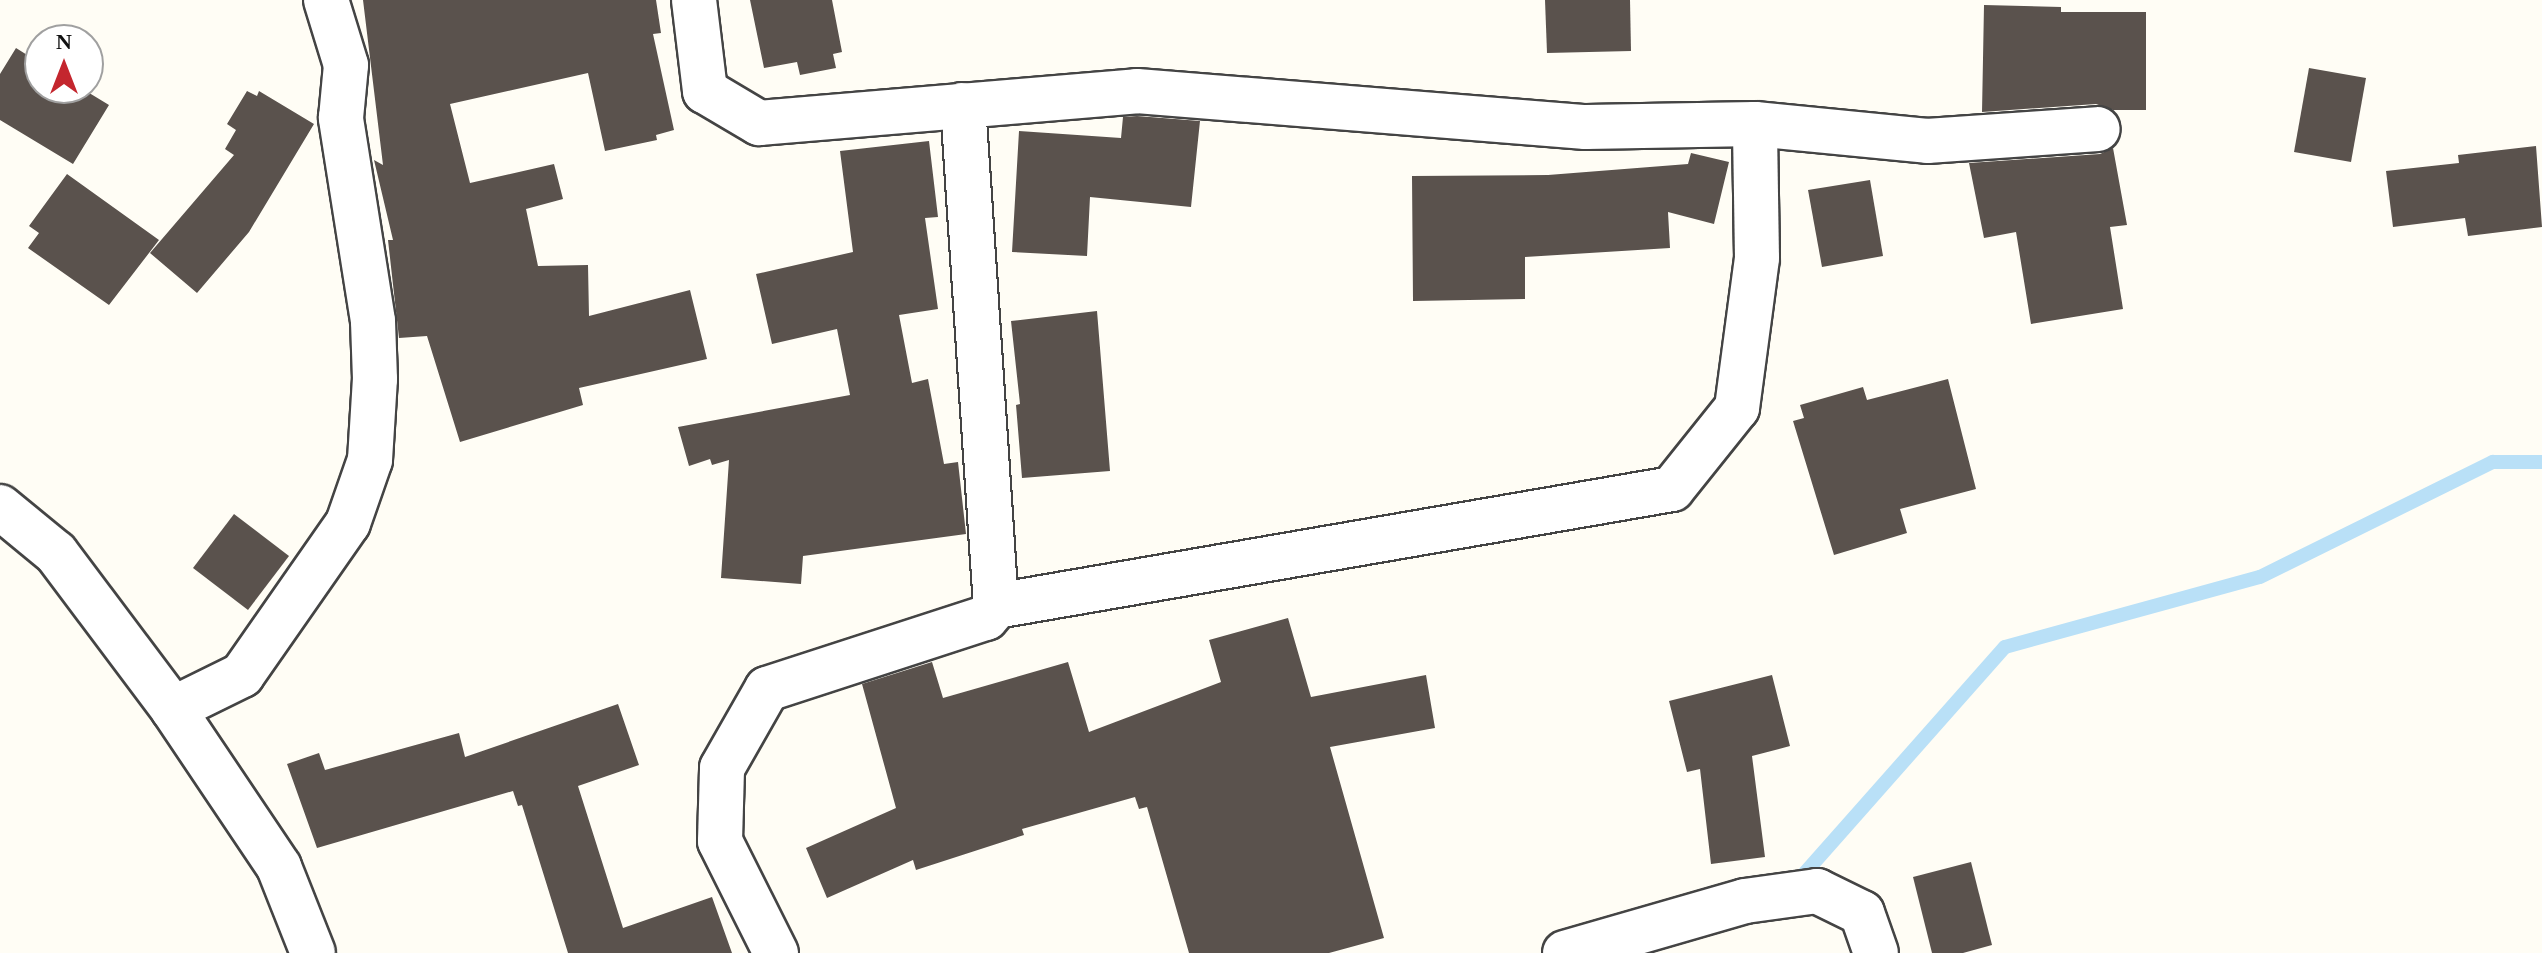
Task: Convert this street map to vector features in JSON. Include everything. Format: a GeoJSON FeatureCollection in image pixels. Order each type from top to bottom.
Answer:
{"type":"FeatureCollection","features":[{"type":"Feature","properties":{"kind":"street"},"geometry":{"type":"LineString","coordinates":[[173,709],[242,675],[348,523],[370,460],[375,379],[373,321],[341,118],[346,65],[326,0]]}},
{"type":"Feature","properties":{"kind":"street"},"geometry":{"type":"LineString","coordinates":[[694,0],[705,91],[759,123],[1137,91],[1586,127],[1755,124],[1927,141],[2098,129]]}},
{"type":"Feature","properties":{"kind":"street"},"geometry":{"type":"LineString","coordinates":[[963,105],[996,606]]}},
{"type":"Feature","properties":{"kind":"street"},"geometry":{"type":"LineString","coordinates":[[776,953],[720,841],[722,768],[767,689],[986,618],[996,606],[1672,489],[1737,408],[1757,258],[1755,124]]}},
{"type":"Feature","properties":{"kind":"street"},"geometry":{"type":"LineString","coordinates":[[0,507],[56,553],[173,709],[279,867],[313,953]]}},
{"type":"Feature","properties":{"kind":"street"},"geometry":{"type":"LineString","coordinates":[[1565,953],[1745,901],[1817,891],[1862,913],[1876,953]]}},
{"type":"Feature","properties":{"kind":"building"},"geometry":{"type":"Polygon","coordinates":[[[363,0],[656,0],[661,33],[653,34],[674,130],[656,135],[657,140],[605,151],[588,73],[450,104],[470,183],[554,164],[563,199],[526,209],[538,266],[588,265],[589,316],[690,290],[707,359],[579,388],[583,405],[460,442],[427,336],[399,338],[388,240],[393,240],[374,160],[383,165],[363,0]]]}},
{"type":"Feature","properties":{"kind":"building"},"geometry":{"type":"Polygon","coordinates":[[[750,0],[832,0],[842,52],[833,54],[836,68],[800,75],[797,62],[764,68],[750,0]]]}},
{"type":"Feature","properties":{"kind":"building"},"geometry":{"type":"Polygon","coordinates":[[[1545,0],[1630,0],[1631,51],[1547,53],[1545,0]]]}},
{"type":"Feature","properties":{"kind":"building"},"geometry":{"type":"Polygon","coordinates":[[[1984,5],[2061,7],[2061,12],[2146,12],[2146,110],[2113,110],[2096,104],[1982,112],[1984,5]]]}},
{"type":"Feature","properties":{"kind":"building"},"geometry":{"type":"Polygon","coordinates":[[[16,48],[24,53],[24,104],[104,102],[109,105],[73,164],[0,120],[0,74],[16,48]]]}},
{"type":"Feature","properties":{"kind":"building"},"geometry":{"type":"Polygon","coordinates":[[[2309,68],[2366,78],[2351,162],[2294,152],[2309,68]]]}},
{"type":"Feature","properties":{"kind":"building"},"geometry":{"type":"Polygon","coordinates":[[[247,91],[257,96],[259,91],[314,124],[249,232],[197,293],[150,253],[234,155],[225,149],[236,130],[227,124],[247,91]]]}},
{"type":"Feature","properties":{"kind":"building"},"geometry":{"type":"Polygon","coordinates":[[[1123,117],[1200,121],[1191,207],[1090,197],[1087,256],[1012,252],[1019,131],[1121,138],[1123,117]]]}},
{"type":"Feature","properties":{"kind":"building"},"geometry":{"type":"Polygon","coordinates":[[[929,141],[938,217],[925,218],[938,309],[899,315],[912,383],[928,379],[944,464],[958,462],[966,534],[803,556],[801,584],[721,578],[729,460],[712,465],[710,459],[689,466],[678,427],[850,395],[837,329],[772,344],[756,274],[853,252],[840,151],[929,141]]]}},
{"type":"Feature","properties":{"kind":"building"},"geometry":{"type":"Polygon","coordinates":[[[2536,146],[2542,227],[2468,236],[2465,218],[2393,227],[2386,171],[2459,163],[2458,155],[2536,146]]]}},
{"type":"Feature","properties":{"kind":"building"},"geometry":{"type":"Polygon","coordinates":[[[2113,148],[2127,225],[2110,227],[2123,309],[2031,324],[2016,232],[1984,238],[1969,163],[2100,154],[2113,148]]]}},
{"type":"Feature","properties":{"kind":"building"},"geometry":{"type":"Polygon","coordinates":[[[1691,153],[1729,162],[1714,224],[1668,212],[1670,248],[1525,257],[1525,299],[1413,301],[1412,176],[1548,175],[1688,164],[1691,153]]]}},
{"type":"Feature","properties":{"kind":"building"},"geometry":{"type":"Polygon","coordinates":[[[67,174],[159,240],[109,305],[28,248],[39,233],[29,226],[67,174]]]}},
{"type":"Feature","properties":{"kind":"building"},"geometry":{"type":"Polygon","coordinates":[[[1870,180],[1883,256],[1822,267],[1808,190],[1870,180]]]}},
{"type":"Feature","properties":{"kind":"building"},"geometry":{"type":"Polygon","coordinates":[[[1097,311],[1110,471],[1022,478],[1016,405],[1020,404],[1011,321],[1097,311]]]}},
{"type":"Feature","properties":{"kind":"building"},"geometry":{"type":"Polygon","coordinates":[[[1948,379],[1976,489],[1900,509],[1907,533],[1834,555],[1793,421],[1804,418],[1800,405],[1863,387],[1867,400],[1948,379]]]}},
{"type":"Feature","properties":{"kind":"building"},"geometry":{"type":"Polygon","coordinates":[[[234,514],[289,556],[248,610],[193,568],[234,514]]]}},
{"type":"Feature","properties":{"kind":"building"},"geometry":{"type":"Polygon","coordinates":[[[1288,618],[1311,697],[1426,675],[1435,728],[1330,747],[1384,938],[1329,953],[1189,953],[1147,807],[1139,809],[1135,797],[1022,829],[1024,835],[916,870],[913,860],[827,898],[806,848],[896,808],[862,684],[932,662],[943,698],[1068,662],[1089,732],[1221,682],[1209,640],[1288,618]]]}},
{"type":"Feature","properties":{"kind":"building"},"geometry":{"type":"Polygon","coordinates":[[[1772,675],[1790,746],[1752,756],[1765,857],[1711,864],[1700,769],[1687,772],[1669,701],[1772,675]]]}},
{"type":"Feature","properties":{"kind":"building"},"geometry":{"type":"Polygon","coordinates":[[[618,704],[639,765],[578,786],[623,928],[712,897],[732,953],[568,953],[522,805],[518,806],[513,791],[317,848],[287,764],[319,753],[325,770],[459,733],[465,757],[618,704]]]}},
{"type":"Feature","properties":{"kind":"building"},"geometry":{"type":"Polygon","coordinates":[[[1971,862],[1992,945],[1963,953],[1932,953],[1913,877],[1971,862]]]}},
{"type":"Feature","properties":{"kind":"waterway"},"geometry":{"type":"LineString","coordinates":[[1796,883],[2005,647],[2260,577],[2493,462],[2542,462]]}}]}
